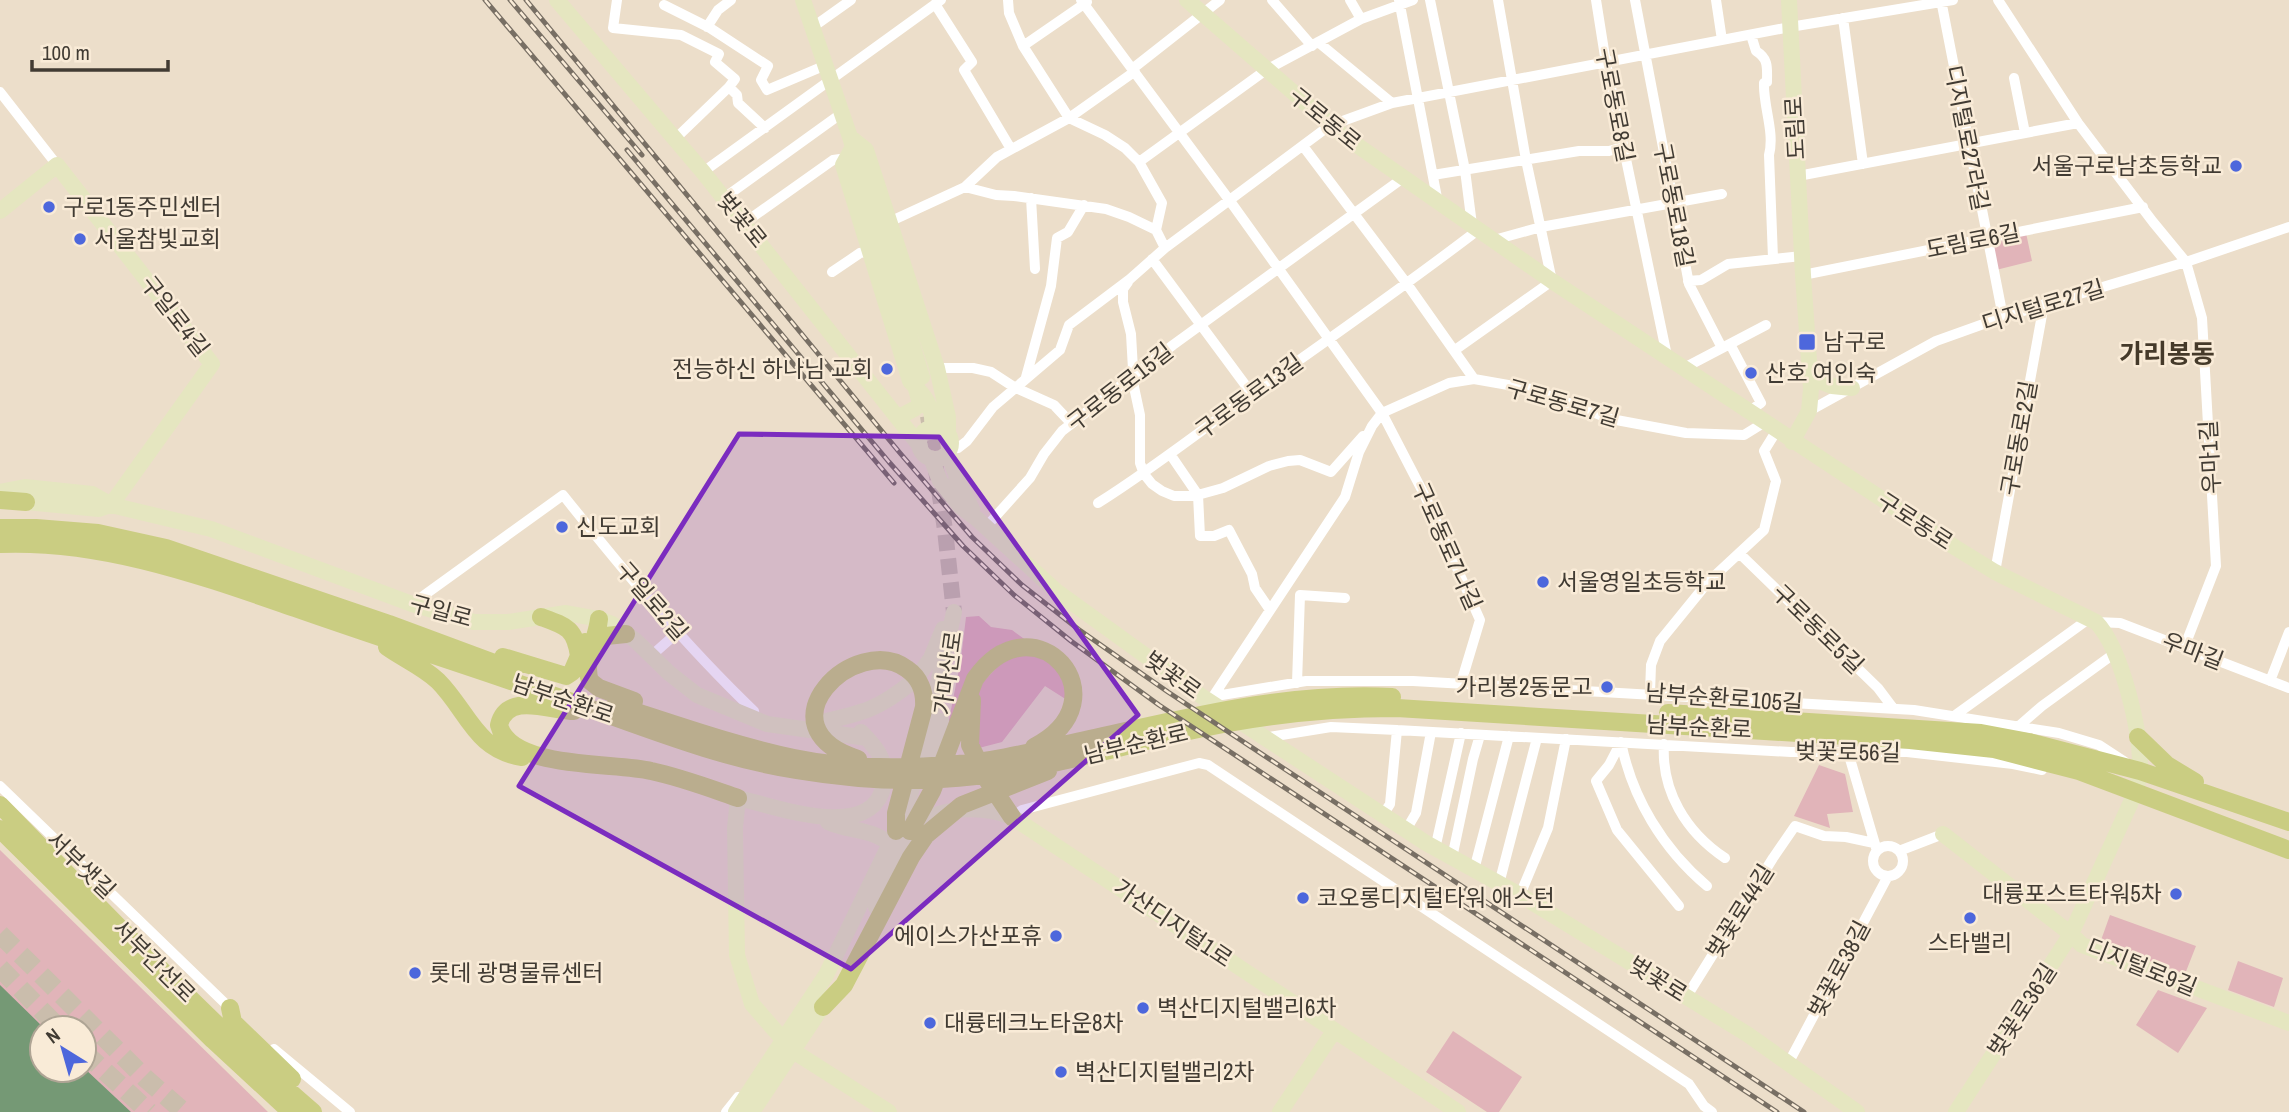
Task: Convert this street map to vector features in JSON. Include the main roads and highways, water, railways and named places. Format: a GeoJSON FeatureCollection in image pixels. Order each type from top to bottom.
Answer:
{"type":"FeatureCollection","features":[{"type":"Feature","properties":{"kind":"main road","name":"벚꽃로"},"geometry":{"type":"LineString","coordinates":[[557,0],[703,172],[920,446]]}},
{"type":"Feature","properties":{"kind":"main road"},"geometry":{"type":"LineString","coordinates":[[803,0],[842,113],[916,381],[920,404],[914,410],[896,413]]}},
{"type":"Feature","properties":{"kind":"main road","name":"구로동로"},"geometry":{"type":"LineString","coordinates":[[1188,0],[1329,126],[1438,203],[1792,442],[1995,572],[2093,620],[2108,637],[2115,653],[2138,737]]}},
{"type":"Feature","properties":{"kind":"main road","name":"도림로"},"geometry":{"type":"LineString","coordinates":[[1789,0],[1811,378],[1809,411],[1792,442]]}},
{"type":"Feature","properties":{"kind":"main road"},"geometry":{"type":"LineString","coordinates":[[850,147],[866,150],[938,369],[952,443],[949,451],[940,458],[923,454],[920,446],[920,438],[930,428],[933,415],[916,381],[843,165],[850,147]]}},
{"type":"Feature","properties":{"kind":"main road","name":"구일로4길"},"geometry":{"type":"LineString","coordinates":[[0,211],[57,165],[212,364],[111,505]]}},
{"type":"Feature","properties":{"kind":"main road"},"geometry":{"type":"LineString","coordinates":[[916,381],[925,389],[933,387],[937,382],[938,369]]}},
{"type":"Feature","properties":{"kind":"main road"},"geometry":{"type":"LineString","coordinates":[[1811,378],[1832,386],[1853,388]]}},
{"type":"Feature","properties":{"kind":"main road"},"geometry":{"type":"LineString","coordinates":[[896,413],[921,428],[941,427],[948,432]]}},
{"type":"Feature","properties":{"kind":"main road","name":"벚꽃로"},"geometry":{"type":"LineString","coordinates":[[949,451],[960,486],[981,523]]}},
{"type":"Feature","properties":{"kind":"main road","name":"벚꽃로"},"geometry":{"type":"LineString","coordinates":[[931,458],[940,481],[961,507],[1056,591],[1209,697],[1263,738],[1436,849],[1520,895],[1686,996],[1789,1062],[1857,1112]]}},
{"type":"Feature","properties":{"kind":"main road","name":"구일로"},"geometry":{"type":"LineString","coordinates":[[2,497],[25,487],[92,494],[111,505],[211,529],[412,604],[474,622],[508,622],[566,613],[599,619],[626,634],[697,695],[755,718]]}},
{"type":"Feature","properties":{"kind":"main road"},"geometry":{"type":"LineString","coordinates":[[2,497],[26,502]]}},
{"type":"Feature","properties":{"kind":"main road","name":"구일로"},"geometry":{"type":"LineString","coordinates":[[26,502],[99,509],[111,505]]}},
{"type":"Feature","properties":{"kind":"main road","name":"남부순환로"},"geometry":{"type":"LineString","coordinates":[[0,528],[98,533],[166,548],[465,651],[557,687],[703,733],[795,758],[856,767],[889,780],[944,779],[1080,758],[1191,730],[1296,712],[1343,708],[1397,708],[1910,740],[1994,749],[2030,757],[2136,791],[2289,850]]}},
{"type":"Feature","properties":{"kind":"main road"},"geometry":{"type":"LineString","coordinates":[[0,552],[35,543]]}},
{"type":"Feature","properties":{"kind":"main road","name":"남부순환로"},"geometry":{"type":"LineString","coordinates":[[0,544],[35,543],[96,550],[159,563],[698,747],[794,770],[959,764],[1019,755],[1235,707],[1323,696],[1365,696],[1910,726],[1981,733],[2029,742],[2140,771],[2288,820]]}},
{"type":"Feature","properties":{"kind":"main road","name":"가마산로"},"geometry":{"type":"LineString","coordinates":[[736,1112],[750,1091],[822,1007],[860,944],[936,746],[957,634],[954,612],[940,634],[931,658],[916,679],[880,706],[864,713],[822,722]]}},
{"type":"Feature","properties":{"kind":"main road"},"geometry":{"type":"LineString","coordinates":[[541,617],[569,630],[586,651]]}},
{"type":"Feature","properties":{"kind":"main road"},"geometry":{"type":"LineString","coordinates":[[599,619],[591,628],[586,651],[587,671],[593,685],[675,715],[703,733]]}},
{"type":"Feature","properties":{"kind":"main road"},"geometry":{"type":"LineString","coordinates":[[465,651],[495,654],[563,676],[572,671],[586,651],[606,636],[626,634]]}},
{"type":"Feature","properties":{"kind":"main road"},"geometry":{"type":"LineString","coordinates":[[370,635],[436,680],[487,743],[503,752],[517,756],[649,770],[738,798],[817,816],[857,816],[876,802],[883,787],[884,767],[876,747],[863,733],[822,722],[755,718]]}},
{"type":"Feature","properties":{"kind":"main road"},"geometry":{"type":"LineString","coordinates":[[900,837],[932,791],[975,679],[992,660],[1006,651],[1025,647],[1038,648],[1053,655],[1069,674],[1074,696],[1072,709],[1063,727],[1055,734],[1019,755]]}},
{"type":"Feature","properties":{"kind":"main road"},"geometry":{"type":"LineString","coordinates":[[856,767],[829,746],[818,731],[814,718],[817,703],[824,690],[846,671],[862,663],[878,660],[900,664],[912,673],[920,684],[924,694],[924,707],[896,813],[900,837]]}},
{"type":"Feature","properties":{"kind":"main road"},"geometry":{"type":"LineString","coordinates":[[975,679],[970,713],[970,745],[988,781],[1012,817]]}},
{"type":"Feature","properties":{"kind":"main road"},"geometry":{"type":"LineString","coordinates":[[543,757],[507,741],[499,725],[503,714],[523,705],[563,711],[595,710]]}},
{"type":"Feature","properties":{"kind":"main road"},"geometry":{"type":"LineString","coordinates":[[755,718],[767,724],[867,738]]}},
{"type":"Feature","properties":{"kind":"main road"},"geometry":{"type":"LineString","coordinates":[[2136,791],[2140,771],[2138,737]]}},
{"type":"Feature","properties":{"kind":"main road"},"geometry":{"type":"LineString","coordinates":[[2138,737],[2167,765],[2231,802]]}},
{"type":"Feature","properties":{"kind":"main road"},"geometry":{"type":"LineString","coordinates":[[822,1007],[844,985],[911,857],[926,835],[962,806],[1080,758]]}},
{"type":"Feature","properties":{"kind":"main road","name":"벚꽃로36길"},"geometry":{"type":"LineString","coordinates":[[1956,1112],[2071,934],[2136,791]]}},
{"type":"Feature","properties":{"kind":"main road"},"geometry":{"type":"LineString","coordinates":[[738,798],[735,828],[737,955],[752,1004],[789,1046],[889,1112]]}},
{"type":"Feature","properties":{"kind":"main road","name":"서부간선로"},"geometry":{"type":"LineString","coordinates":[[0,805],[291,1112]]}},
{"type":"Feature","properties":{"kind":"main road"},"geometry":{"type":"LineString","coordinates":[[817,816],[838,827],[900,837],[942,812],[998,812],[1012,817]]}},
{"type":"Feature","properties":{"kind":"main road","name":"가산디지털1로"},"geometry":{"type":"LineString","coordinates":[[1012,817],[1458,1112]]}},
{"type":"Feature","properties":{"kind":"main road","name":"서부간선로"},"geometry":{"type":"LineString","coordinates":[[0,829],[219,1036],[319,1109]]}},
{"type":"Feature","properties":{"kind":"main road","name":"디지털로9길"},"geometry":{"type":"LineString","coordinates":[[1943,834],[2071,934],[2082,946],[2289,1023]]}},
{"type":"Feature","properties":{"kind":"main road","name":"가마산로"},"geometry":{"type":"LineString","coordinates":[[752,1112],[774,1081],[789,1046],[900,837]]}},
{"type":"Feature","properties":{"kind":"main road"},"geometry":{"type":"LineString","coordinates":[[229,1008],[233,1022],[319,1109]]}},
{"type":"Feature","properties":{"kind":"main road"},"geometry":{"type":"LineString","coordinates":[[1280,1112],[1334,1031]]}},
{"type":"Feature","properties":{"kind":"main road"},"geometry":{"type":"LineString","coordinates":[[219,1036],[236,1073],[276,1112]]}},
{"type":"Feature","properties":{"kind":"tunnel"},"geometry":{"type":"LineString","coordinates":[[928,416],[954,612]]}},
{"type":"Feature","properties":{"kind":"tunnel"},"geometry":{"type":"LineString","coordinates":[[0,934],[145,1078],[184,1112]]}},
{"type":"Feature","properties":{"kind":"tunnel"},"geometry":{"type":"LineString","coordinates":[[0,968],[45,1014]]}},
{"type":"Feature","properties":{"kind":"tunnel"},"geometry":{"type":"LineString","coordinates":[[98,1065],[149,1112]]}},
{"type":"Feature","properties":{"kind":"railway"},"geometry":{"type":"LineString","coordinates":[[485,0],[894,483]]}},
{"type":"Feature","properties":{"kind":"railway"},"geometry":{"type":"LineString","coordinates":[[510,0],[642,155]]}},
{"type":"Feature","properties":{"kind":"railway"},"geometry":{"type":"LineString","coordinates":[[526,0],[900,453],[972,537],[1022,585],[1078,629],[1168,692],[1804,1112]]}},
{"type":"Feature","properties":{"kind":"railway"},"geometry":{"type":"LineString","coordinates":[[627,150],[889,462],[963,546],[1014,595],[1071,641],[1159,705],[1777,1112]]}},
{"type":"Feature","properties":{"kind":"place","name":"서울구로남초등학교"},"geometry":{"type":"Point","coordinates":[2236,166]}},
{"type":"Feature","properties":{"kind":"place","name":"구로1동주민센터"},"geometry":{"type":"Point","coordinates":[49,207]}},
{"type":"Feature","properties":{"kind":"place","name":"서울참빛교회"},"geometry":{"type":"Point","coordinates":[80,239]}},
{"type":"Feature","properties":{"kind":"place","name":"남구로"},"geometry":{"type":"Point","coordinates":[1807,342]}},
{"type":"Feature","properties":{"kind":"place","name":"전능하신 하나님 교회"},"geometry":{"type":"Point","coordinates":[887,369]}},
{"type":"Feature","properties":{"kind":"place","name":"산호 여인숙"},"geometry":{"type":"Point","coordinates":[1751,373]}},
{"type":"Feature","properties":{"kind":"place","name":"신도교회"},"geometry":{"type":"Point","coordinates":[562,527]}},
{"type":"Feature","properties":{"kind":"place","name":"서울영일초등학교"},"geometry":{"type":"Point","coordinates":[1543,582]}},
{"type":"Feature","properties":{"kind":"place","name":"가리봉2동문고"},"geometry":{"type":"Point","coordinates":[1607,687]}},
{"type":"Feature","properties":{"kind":"place","name":"대륭포스트타워5차"},"geometry":{"type":"Point","coordinates":[2176,894]}},
{"type":"Feature","properties":{"kind":"place","name":"코오롱디지털타워 애스턴"},"geometry":{"type":"Point","coordinates":[1303,898]}},
{"type":"Feature","properties":{"kind":"place","name":"스타밸리"},"geometry":{"type":"Point","coordinates":[1970,918]}},
{"type":"Feature","properties":{"kind":"place","name":"에이스가산포휴"},"geometry":{"type":"Point","coordinates":[1056,936]}},
{"type":"Feature","properties":{"kind":"place","name":"롯데 광명물류센터"},"geometry":{"type":"Point","coordinates":[415,973]}},
{"type":"Feature","properties":{"kind":"place","name":"벽산디지털밸리6차"},"geometry":{"type":"Point","coordinates":[1143,1008]}},
{"type":"Feature","properties":{"kind":"place","name":"대륭테크노타운8차"},"geometry":{"type":"Point","coordinates":[930,1023]}},
{"type":"Feature","properties":{"kind":"place","name":"벽산디지털밸리2차"},"geometry":{"type":"Point","coordinates":[1061,1072]}},
{"type":"Feature","properties":{"kind":"district","name":"가리봉동"},"geometry":{"type":"Point","coordinates":[2167,354]}}]}
